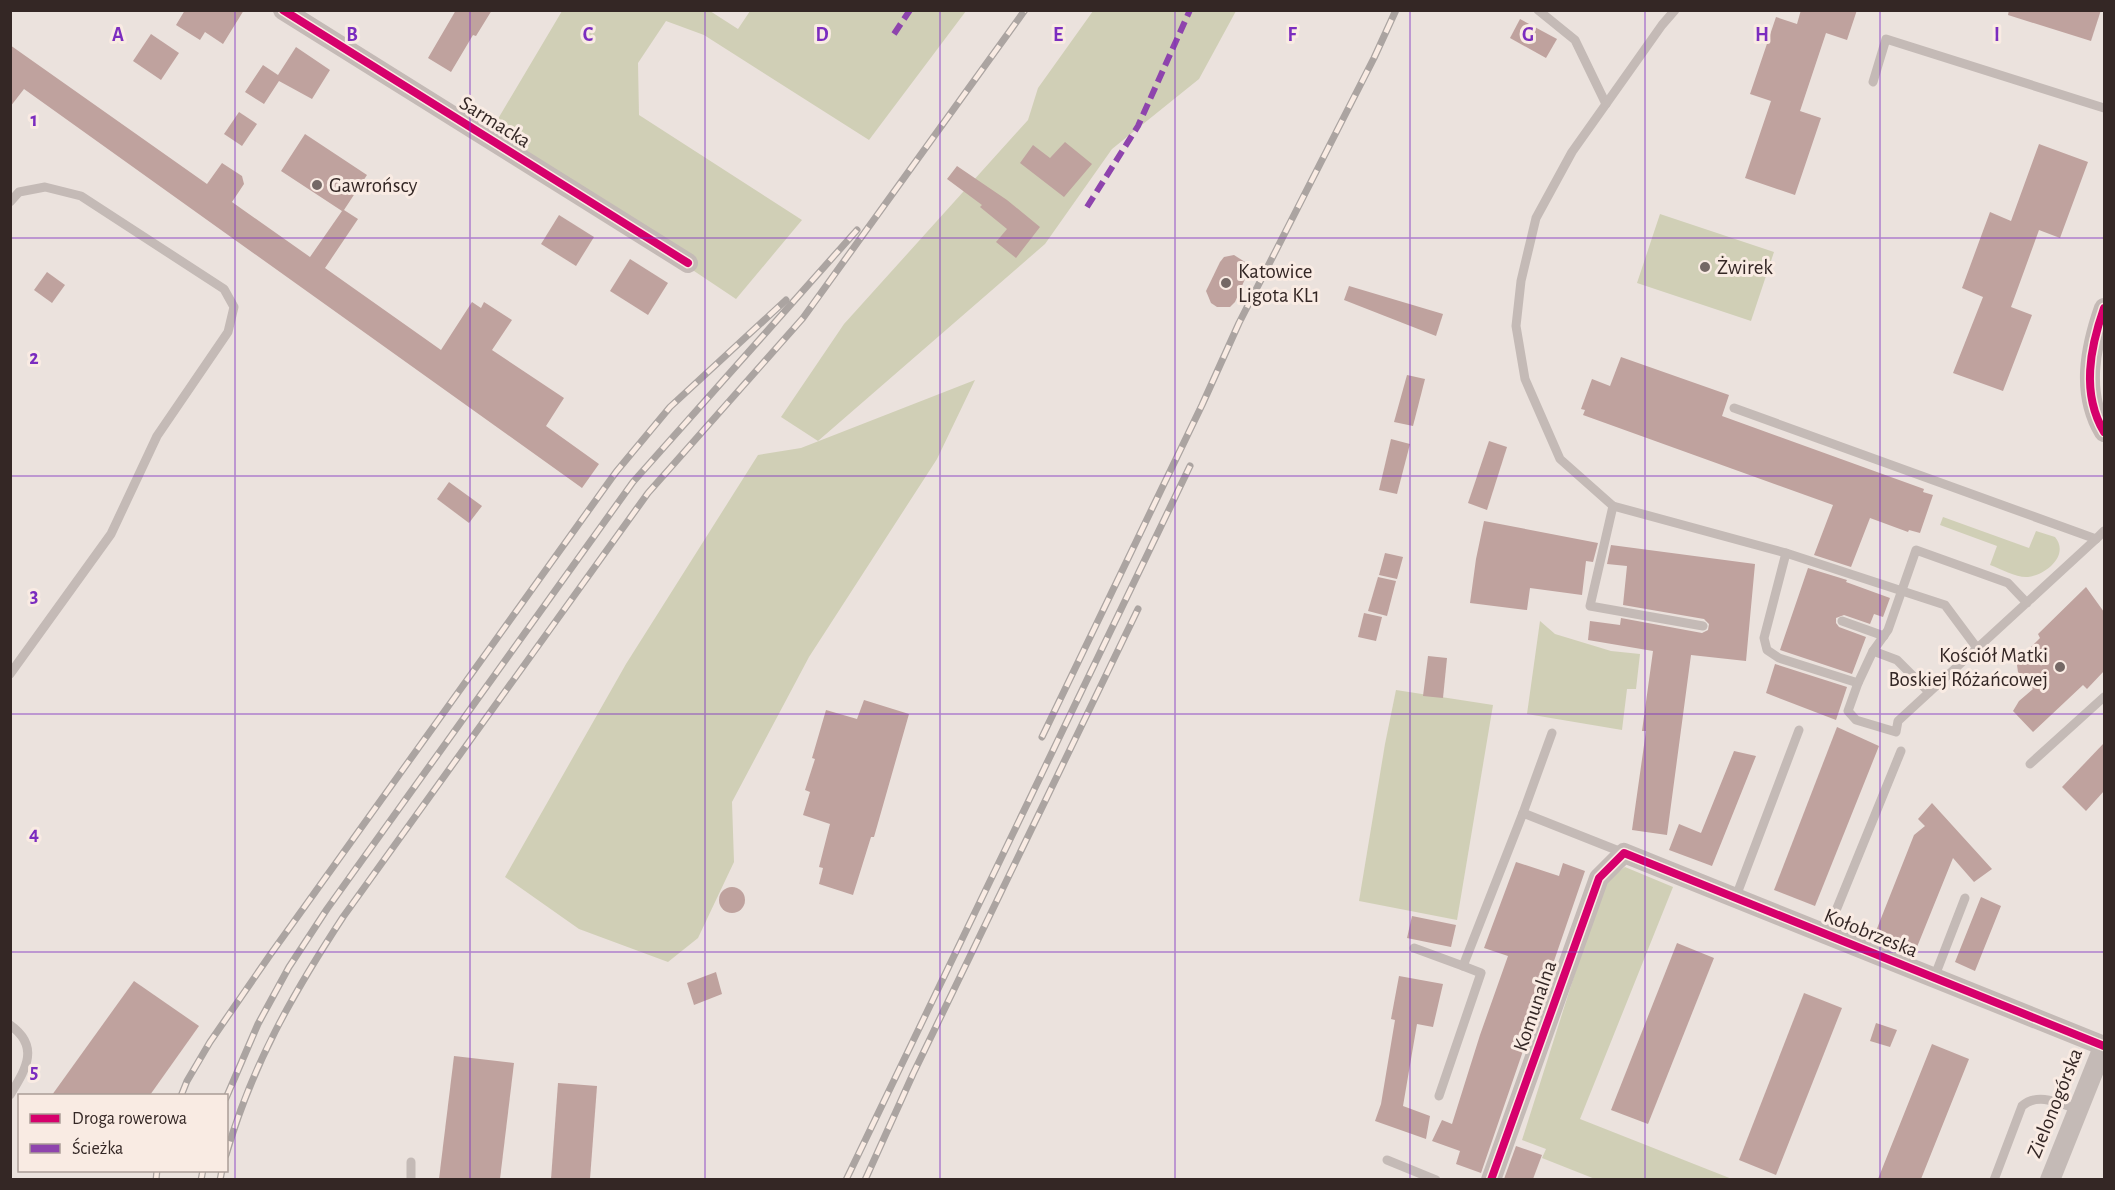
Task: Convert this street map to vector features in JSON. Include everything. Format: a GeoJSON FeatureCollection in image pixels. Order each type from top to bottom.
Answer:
{"type":"FeatureCollection","features":[{"type":"Feature","properties":{"kind":"street","name":"Sarmacka"},"geometry":{"type":"LineString","coordinates":[[283,10],[688,263]]}},
{"type":"Feature","properties":{"kind":"street"},"geometry":{"type":"LineString","coordinates":[[2104,308],[2089,367],[2091,393],[2097,419],[2104,432]]}},
{"type":"Feature","properties":{"kind":"street","name":"Kołobrzeska"},"geometry":{"type":"LineString","coordinates":[[1624,853],[2104,1046]]}},
{"type":"Feature","properties":{"kind":"street","name":"Komunalna"},"geometry":{"type":"LineString","coordinates":[[1491,1179],[1507,1141],[1599,878],[1624,853]]}},
{"type":"Feature","properties":{"kind":"street","name":"Zielonogórska"},"geometry":{"type":"LineString","coordinates":[[2050,1179],[2104,1046]]}},
{"type":"Feature","properties":{"kind":"lane"},"geometry":{"type":"LineString","coordinates":[[1538,10],[1575,40],[1606,104]]}},
{"type":"Feature","properties":{"kind":"lane"},"geometry":{"type":"LineString","coordinates":[[1675,10],[1572,152],[1536,218],[1521,281],[1516,326],[1525,379],[1560,459],[1613,506],[1786,553],[1945,606],[1977,648]]}},
{"type":"Feature","properties":{"kind":"lane"},"geometry":{"type":"LineString","coordinates":[[1873,82],[1886,39],[2104,108]]}},
{"type":"Feature","properties":{"kind":"lane"},"geometry":{"type":"LineString","coordinates":[[10,202],[19,192],[45,187],[81,196],[224,289],[234,307],[228,332],[158,436],[111,534],[10,674]]}},
{"type":"Feature","properties":{"kind":"lane"},"geometry":{"type":"LineString","coordinates":[[1734,408],[2096,539]]}},
{"type":"Feature","properties":{"kind":"lane"},"geometry":{"type":"LineString","coordinates":[[1613,506],[1590,606],[1703,626]]}},
{"type":"Feature","properties":{"kind":"lane"},"geometry":{"type":"LineString","coordinates":[[2026,603],[2008,582],[1916,550],[1888,630],[1873,651],[1848,711],[1856,720],[1896,732],[1898,721],[2096,539],[2104,531]]}},
{"type":"Feature","properties":{"kind":"lane"},"geometry":{"type":"LineString","coordinates":[[1786,553],[1764,638],[1767,650],[1779,658],[1858,683]]}},
{"type":"Feature","properties":{"kind":"lane"},"geometry":{"type":"LineString","coordinates":[[1842,621],[1884,636]]}},
{"type":"Feature","properties":{"kind":"lane"},"geometry":{"type":"LineString","coordinates":[[1873,651],[1897,660],[1929,692]]}},
{"type":"Feature","properties":{"kind":"lane"},"geometry":{"type":"LineString","coordinates":[[2030,764],[2104,697]]}},
{"type":"Feature","properties":{"kind":"lane"},"geometry":{"type":"LineString","coordinates":[[1735,898],[1799,730]]}},
{"type":"Feature","properties":{"kind":"lane"},"geometry":{"type":"LineString","coordinates":[[1463,966],[1552,733]]}},
{"type":"Feature","properties":{"kind":"lane"},"geometry":{"type":"LineString","coordinates":[[1826,935],[1900,751]]}},
{"type":"Feature","properties":{"kind":"lane"},"geometry":{"type":"LineString","coordinates":[[1523,813],[1624,853]]}},
{"type":"Feature","properties":{"kind":"lane"},"geometry":{"type":"LineString","coordinates":[[1934,978],[1965,898]]}},
{"type":"Feature","properties":{"kind":"lane"},"geometry":{"type":"LineString","coordinates":[[1414,948],[1480,973],[1439,1096]]}},
{"type":"Feature","properties":{"kind":"lane"},"geometry":{"type":"LineString","coordinates":[[10,1025],[24,1040],[28,1050],[25,1072],[10,1095]]}},
{"type":"Feature","properties":{"kind":"lane"},"geometry":{"type":"LineString","coordinates":[[1994,1179],[2022,1106],[2027,1101],[2049,1100],[2077,1109]]}},
{"type":"Feature","properties":{"kind":"lane"},"geometry":{"type":"LineString","coordinates":[[1387,1160],[1436,1179]]}},
{"type":"Feature","properties":{"kind":"lane"},"geometry":{"type":"LineString","coordinates":[[411,1161],[411,1179]]}},
{"type":"Feature","properties":{"kind":"green space"},"geometry":{"type":"Polygon","coordinates":[[[562,11],[710,11],[738,29],[750,11],[966,11],[869,140],[704,35],[666,21],[638,63],[639,115],[802,220],[736,299],[489,134],[562,11]]]}},
{"type":"Feature","properties":{"kind":"green space"},"geometry":{"type":"Polygon","coordinates":[[[1093,11],[1236,11],[1199,79],[1112,149],[1045,244],[818,441],[781,417],[844,324],[1028,120],[1038,88],[1093,11]]]}},
{"type":"Feature","properties":{"kind":"green space","name":"Żwirek"},"geometry":{"type":"Polygon","coordinates":[[[1660,214],[1774,252],[1751,321],[1637,283],[1660,214]]]}},
{"type":"Feature","properties":{"kind":"green space"},"geometry":{"type":"Polygon","coordinates":[[[975,380],[937,459],[809,657],[732,802],[734,862],[698,938],[668,962],[579,929],[505,877],[626,664],[758,455],[801,448],[975,380]]]}},
{"type":"Feature","properties":{"kind":"green space"},"geometry":{"type":"Polygon","coordinates":[[[1943,517],[2029,548],[2036,531],[2055,537],[2060,551],[2054,563],[2042,572],[2028,577],[2014,575],[1990,565],[1997,546],[1940,525],[1943,517]]]}},
{"type":"Feature","properties":{"kind":"green space"},"geometry":{"type":"Polygon","coordinates":[[[1540,621],[1555,634],[1611,651],[1640,654],[1636,689],[1627,689],[1622,730],[1527,714],[1540,621]]]}},
{"type":"Feature","properties":{"kind":"green space"},"geometry":{"type":"Polygon","coordinates":[[[1396,690],[1493,705],[1457,920],[1359,901],[1396,690]]]}},
{"type":"Feature","properties":{"kind":"green space"},"geometry":{"type":"Polygon","coordinates":[[[1625,867],[1673,887],[1580,1119],[1732,1179],[1595,1179],[1542,1158],[1546,1149],[1522,1140],[1604,882],[1625,867]]]}},
{"type":"Feature","properties":{"kind":"building"},"geometry":{"type":"Polygon","coordinates":[[[185,10],[244,10],[223,44],[205,32],[200,40],[176,25],[185,10]]]}},
{"type":"Feature","properties":{"kind":"building"},"geometry":{"type":"Polygon","coordinates":[[[456,10],[492,10],[476,36],[473,35],[451,72],[428,58],[456,10]]]}},
{"type":"Feature","properties":{"kind":"building"},"geometry":{"type":"Polygon","coordinates":[[[1801,10],[1857,10],[1847,40],[1826,33],[1800,111],[1821,118],[1795,195],[1745,178],[1771,101],[1750,94],[1776,17],[1797,24],[1801,10]]]}},
{"type":"Feature","properties":{"kind":"building"},"geometry":{"type":"Polygon","coordinates":[[[2009,10],[2101,10],[2091,41],[2008,15],[2009,10]]]}},
{"type":"Feature","properties":{"kind":"building"},"geometry":{"type":"Polygon","coordinates":[[[1520,19],[1557,39],[1546,58],[1510,38],[1520,19]]]}},
{"type":"Feature","properties":{"kind":"building"},"geometry":{"type":"Polygon","coordinates":[[[151,34],[179,53],[161,80],[133,61],[151,34]]]}},
{"type":"Feature","properties":{"kind":"building"},"geometry":{"type":"Polygon","coordinates":[[[10,45],[207,184],[222,163],[242,176],[244,184],[232,202],[310,257],[342,211],[281,171],[305,134],[367,175],[344,210],[358,219],[325,268],[441,350],[472,302],[481,308],[484,302],[512,320],[492,350],[564,398],[546,426],[599,464],[582,488],[24,89],[10,107],[10,45]]]}},
{"type":"Feature","properties":{"kind":"building"},"geometry":{"type":"Polygon","coordinates":[[[296,47],[330,70],[312,99],[279,81],[264,104],[245,92],[263,65],[278,75],[296,47]]]}},
{"type":"Feature","properties":{"kind":"building"},"geometry":{"type":"Polygon","coordinates":[[[239,112],[257,124],[242,146],[224,134],[239,112]]]}},
{"type":"Feature","properties":{"kind":"building"},"geometry":{"type":"Polygon","coordinates":[[[1065,142],[1092,164],[1064,197],[1020,163],[1033,145],[1050,158],[1065,142]]]}},
{"type":"Feature","properties":{"kind":"building"},"geometry":{"type":"Polygon","coordinates":[[[2039,144],[2088,162],[2060,238],[2039,230],[2011,307],[2032,315],[2003,391],[1953,373],[1983,297],[1962,288],[1990,212],[2011,221],[2039,144]]]}},
{"type":"Feature","properties":{"kind":"building"},"geometry":{"type":"Polygon","coordinates":[[[957,166],[1007,200],[1040,227],[1016,258],[996,242],[1007,229],[980,207],[982,205],[947,179],[957,166]]]}},
{"type":"Feature","properties":{"kind":"building"},"geometry":{"type":"Polygon","coordinates":[[[559,215],[594,237],[576,266],[541,244],[559,215]]]}},
{"type":"Feature","properties":{"kind":"building","name":"Katowice Ligota KL1"},"geometry":{"type":"Polygon","coordinates":[[[1234,255],[1245,262],[1248,272],[1235,302],[1230,307],[1217,307],[1211,303],[1206,291],[1220,262],[1224,257],[1234,255]]]}},
{"type":"Feature","properties":{"kind":"building"},"geometry":{"type":"Polygon","coordinates":[[[630,259],[668,283],[648,315],[610,291],[630,259]]]}},
{"type":"Feature","properties":{"kind":"building"},"geometry":{"type":"Polygon","coordinates":[[[47,272],[65,285],[52,303],[34,290],[47,272]]]}},
{"type":"Feature","properties":{"kind":"building"},"geometry":{"type":"Polygon","coordinates":[[[1349,286],[1443,314],[1436,336],[1344,300],[1349,286]]]}},
{"type":"Feature","properties":{"kind":"building"},"geometry":{"type":"Polygon","coordinates":[[[1621,357],[1729,395],[1722,416],[1924,489],[1923,492],[1933,495],[1920,533],[1909,530],[1908,532],[1870,518],[1851,567],[1814,555],[1833,505],[1583,415],[1585,410],[1581,409],[1592,379],[1610,386],[1621,357]]]}},
{"type":"Feature","properties":{"kind":"building"},"geometry":{"type":"Polygon","coordinates":[[[1407,375],[1425,379],[1413,426],[1394,422],[1407,375]]]}},
{"type":"Feature","properties":{"kind":"building"},"geometry":{"type":"Polygon","coordinates":[[[1391,439],[1410,444],[1397,494],[1379,490],[1391,439]]]}},
{"type":"Feature","properties":{"kind":"building"},"geometry":{"type":"Polygon","coordinates":[[[1489,441],[1507,447],[1487,510],[1468,503],[1489,441]]]}},
{"type":"Feature","properties":{"kind":"building"},"geometry":{"type":"Polygon","coordinates":[[[449,482],[482,506],[469,523],[437,499],[449,482]]]}},
{"type":"Feature","properties":{"kind":"building"},"geometry":{"type":"Polygon","coordinates":[[[1484,521],[1598,543],[1593,562],[1586,561],[1582,595],[1530,588],[1527,610],[1470,603],[1484,521]]]}},
{"type":"Feature","properties":{"kind":"building"},"geometry":{"type":"Polygon","coordinates":[[[1611,545],[1755,564],[1746,661],[1691,655],[1667,835],[1632,830],[1646,731],[1642,731],[1653,651],[1588,640],[1590,621],[1620,625],[1621,618],[1702,633],[1708,630],[1709,624],[1704,619],[1623,605],[1627,566],[1607,564],[1611,545]]]}},
{"type":"Feature","properties":{"kind":"building"},"geometry":{"type":"Polygon","coordinates":[[[1385,553],[1403,557],[1397,579],[1379,575],[1385,553]]]}},
{"type":"Feature","properties":{"kind":"building"},"geometry":{"type":"Polygon","coordinates":[[[1808,568],[1847,580],[1846,582],[1890,598],[1883,617],[1874,614],[1870,624],[1844,615],[1836,618],[1839,627],[1866,637],[1852,674],[1780,650],[1808,568]]]}},
{"type":"Feature","properties":{"kind":"building"},"geometry":{"type":"Polygon","coordinates":[[[1378,577],[1396,581],[1387,616],[1368,611],[1378,577]]]}},
{"type":"Feature","properties":{"kind":"building","name":"Kościół Matki Boskiej Różańcowej"},"geometry":{"type":"Polygon","coordinates":[[[2086,587],[2104,612],[2104,671],[2087,689],[2083,685],[2033,732],[2013,711],[2019,701],[2033,689],[2018,672],[2019,659],[2040,638],[2038,634],[2086,587]]]}},
{"type":"Feature","properties":{"kind":"building"},"geometry":{"type":"Polygon","coordinates":[[[1364,613],[1382,617],[1376,641],[1358,637],[1364,613]]]}},
{"type":"Feature","properties":{"kind":"building"},"geometry":{"type":"Polygon","coordinates":[[[1428,656],[1447,658],[1443,698],[1423,696],[1428,656]]]}},
{"type":"Feature","properties":{"kind":"building"},"geometry":{"type":"Polygon","coordinates":[[[1775,664],[1847,687],[1836,720],[1766,693],[1775,664]]]}},
{"type":"Feature","properties":{"kind":"building"},"geometry":{"type":"Polygon","coordinates":[[[864,700],[909,714],[874,837],[871,837],[853,895],[819,884],[823,868],[819,867],[830,824],[803,815],[810,792],[805,790],[815,759],[812,758],[826,710],[857,719],[864,700]]]}},
{"type":"Feature","properties":{"kind":"building"},"geometry":{"type":"Polygon","coordinates":[[[1837,727],[1879,746],[1815,906],[1774,890],[1837,727]]]}},
{"type":"Feature","properties":{"kind":"building"},"geometry":{"type":"Polygon","coordinates":[[[2104,743],[2104,791],[2086,811],[2062,787],[2104,743]]]}},
{"type":"Feature","properties":{"kind":"building"},"geometry":{"type":"Polygon","coordinates":[[[1734,751],[1756,756],[1712,866],[1669,850],[1679,824],[1701,833],[1734,751]]]}},
{"type":"Feature","properties":{"kind":"building"},"geometry":{"type":"Polygon","coordinates":[[[1932,803],[1992,869],[1974,882],[1953,858],[1917,947],[1876,931],[1914,835],[1925,826],[1918,819],[1932,803]]]}},
{"type":"Feature","properties":{"kind":"building"},"geometry":{"type":"Polygon","coordinates":[[[1516,862],[1559,876],[1563,863],[1585,871],[1481,1173],[1456,1164],[1460,1151],[1432,1141],[1442,1120],[1452,1124],[1508,956],[1484,948],[1516,862]]]}},
{"type":"Feature","properties":{"kind":"building"},"geometry":{"type":"Polygon","coordinates":[[[732,887],[741,891],[745,900],[741,909],[732,913],[723,909],[719,900],[723,891],[732,887]]]}},
{"type":"Feature","properties":{"kind":"building"},"geometry":{"type":"Polygon","coordinates":[[[1981,897],[2001,906],[1975,971],[1955,962],[1981,897]]]}},
{"type":"Feature","properties":{"kind":"building"},"geometry":{"type":"Polygon","coordinates":[[[1412,916],[1456,925],[1451,947],[1407,938],[1412,916]]]}},
{"type":"Feature","properties":{"kind":"building"},"geometry":{"type":"Polygon","coordinates":[[[1677,943],[1714,958],[1648,1124],[1611,1110],[1677,943]]]}},
{"type":"Feature","properties":{"kind":"building"},"geometry":{"type":"Polygon","coordinates":[[[716,972],[722,994],[694,1005],[687,983],[716,972]]]}},
{"type":"Feature","properties":{"kind":"building"},"geometry":{"type":"Polygon","coordinates":[[[1399,976],[1443,984],[1433,1027],[1417,1024],[1403,1106],[1430,1116],[1426,1139],[1375,1121],[1381,1104],[1395,1020],[1391,1019],[1399,976]]]}},
{"type":"Feature","properties":{"kind":"building"},"geometry":{"type":"Polygon","coordinates":[[[134,981],[199,1026],[151,1094],[53,1094],[134,981]]]}},
{"type":"Feature","properties":{"kind":"building"},"geometry":{"type":"Polygon","coordinates":[[[1804,993],[1842,1008],[1776,1175],[1739,1160],[1804,993]]]}},
{"type":"Feature","properties":{"kind":"building"},"geometry":{"type":"Polygon","coordinates":[[[1876,1023],[1897,1030],[1890,1047],[1870,1041],[1876,1023]]]}},
{"type":"Feature","properties":{"kind":"building"},"geometry":{"type":"Polygon","coordinates":[[[1932,1044],[1969,1059],[1921,1179],[1878,1179],[1932,1044]]]}},
{"type":"Feature","properties":{"kind":"building"},"geometry":{"type":"Polygon","coordinates":[[[454,1056],[514,1063],[500,1179],[439,1179],[454,1056]]]}},
{"type":"Feature","properties":{"kind":"building"},"geometry":{"type":"Polygon","coordinates":[[[558,1083],[597,1086],[590,1179],[551,1179],[558,1083]]]}},
{"type":"Feature","properties":{"kind":"building"},"geometry":{"type":"Polygon","coordinates":[[[1516,1146],[1542,1155],[1533,1179],[1504,1179],[1516,1146]]]}},
{"type":"Feature","properties":{"kind":"railway"},"geometry":{"type":"LineString","coordinates":[[228,1148],[248,1091],[275,1032],[307,974],[343,917],[648,493],[803,318],[1025,10]]}},
{"type":"Feature","properties":{"kind":"railway"},"geometry":{"type":"LineString","coordinates":[[1042,737],[1202,405],[1239,323],[1374,58],[1396,10]]}},
{"type":"Feature","properties":{"kind":"railway"},"geometry":{"type":"LineString","coordinates":[[228,1094],[258,1024],[289,967],[327,909],[633,482],[857,230]]}},
{"type":"Feature","properties":{"kind":"railway"},"geometry":{"type":"LineString","coordinates":[[182,1094],[210,1042],[270,955],[616,472],[670,407],[786,300]]}},
{"type":"Feature","properties":{"kind":"railway"},"geometry":{"type":"LineString","coordinates":[[846,1180],[1190,466]]}},
{"type":"Feature","properties":{"kind":"railway"},"geometry":{"type":"LineString","coordinates":[[865,1180],[913,1074],[1138,609]]}},
{"type":"Feature","properties":{"kind":"railway"},"geometry":{"type":"LineString","coordinates":[[156,1180],[157,1172]]}},
{"type":"Feature","properties":{"kind":"railway"},"geometry":{"type":"LineString","coordinates":[[201,1180],[203,1172]]}},
{"type":"Feature","properties":{"kind":"railway"},"geometry":{"type":"LineString","coordinates":[[220,1180],[222,1172]]}},
{"type":"Feature","properties":{"kind":"marked path"},"geometry":{"type":"LineString","coordinates":[[894,34],[910,10]]}},
{"type":"Feature","properties":{"kind":"marked path"},"geometry":{"type":"LineString","coordinates":[[1087,207],[1138,126],[1190,10]]}},
{"type":"Feature","properties":{"kind":"cycle path"},"geometry":{"type":"LineString","coordinates":[[283,10],[688,263]]}},
{"type":"Feature","properties":{"kind":"cycle path"},"geometry":{"type":"LineString","coordinates":[[2104,308],[2095,339],[2090,370],[2092,402],[2104,432]]}},
{"type":"Feature","properties":{"kind":"cycle path"},"geometry":{"type":"LineString","coordinates":[[1491,1180],[1599,878],[1624,853],[2104,1046]]}},
{"type":"Feature","properties":{"kind":"place","name":"Gawrońscy"},"geometry":{"type":"Point","coordinates":[317,185]}},
{"type":"Feature","properties":{"kind":"place","name":"Żwirek"},"geometry":{"type":"Point","coordinates":[1705,267]}},
{"type":"Feature","properties":{"kind":"place","name":"Katowice Ligota KL1"},"geometry":{"type":"Point","coordinates":[1226,283]}},
{"type":"Feature","properties":{"kind":"place","name":"Kościół Matki Boskiej Różańcowej"},"geometry":{"type":"Point","coordinates":[2060,667]}}]}
